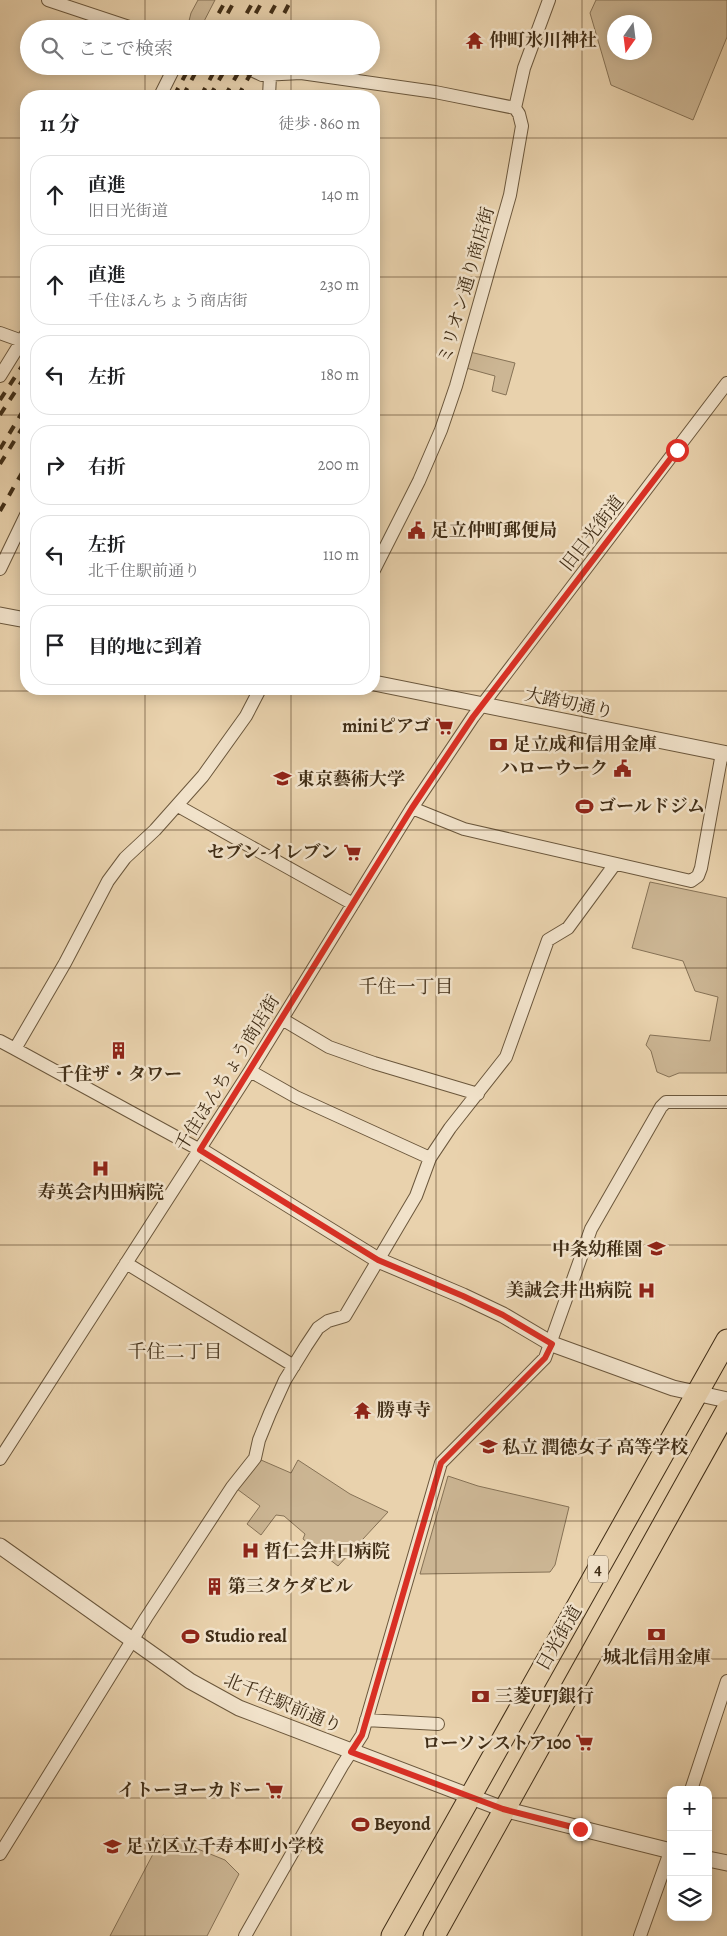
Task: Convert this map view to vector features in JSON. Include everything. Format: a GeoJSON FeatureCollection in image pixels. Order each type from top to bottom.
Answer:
{"type":"FeatureCollection","features":[{"type":"Feature","properties":{"kind":"highway","name":"日光街道"},"geometry":{"type":"LineString","coordinates":[[392,1936],[727,1340]]}},
{"type":"Feature","properties":{"kind":"highway","name":"日光街道"},"geometry":{"type":"LineString","coordinates":[[434,1936],[503,1809],[727,1410]]}},
{"type":"Feature","properties":{"kind":"street"},"geometry":{"type":"LineString","coordinates":[[48,0],[108,20]]}},
{"type":"Feature","properties":{"kind":"street","name":"ミリオン通り商店街"},"geometry":{"type":"LineString","coordinates":[[380,558],[419,481],[441,430],[456,386],[510,195],[522,126],[519,114],[515,108],[524,68],[549,0]]}},
{"type":"Feature","properties":{"kind":"street"},"geometry":{"type":"LineString","coordinates":[[163,90],[170,75]]}},
{"type":"Feature","properties":{"kind":"street"},"geometry":{"type":"LineString","coordinates":[[264,75],[280,75]]}},
{"type":"Feature","properties":{"kind":"street"},"geometry":{"type":"LineString","coordinates":[[315,75],[435,92],[515,108]]}},
{"type":"Feature","properties":{"kind":"street"},"geometry":{"type":"LineString","coordinates":[[269,90],[270,76]]}},
{"type":"Feature","properties":{"kind":"street"},"geometry":{"type":"LineString","coordinates":[[0,334],[20,337]]}},
{"type":"Feature","properties":{"kind":"street"},"geometry":{"type":"LineString","coordinates":[[0,376],[20,344]]}},
{"type":"Feature","properties":{"kind":"street","name":"旧日光街道"},"geometry":{"type":"LineString","coordinates":[[483,703],[637,504],[727,383]]}},
{"type":"Feature","properties":{"kind":"street"},"geometry":{"type":"LineString","coordinates":[[0,569],[20,527]]}},
{"type":"Feature","properties":{"kind":"street"},"geometry":{"type":"LineString","coordinates":[[0,615],[20,619]]}},
{"type":"Feature","properties":{"kind":"street","name":"大踏切通り"},"geometry":{"type":"LineString","coordinates":[[380,683],[725,753]]}},
{"type":"Feature","properties":{"kind":"street"},"geometry":{"type":"LineString","coordinates":[[15,1049],[64,964],[108,881],[125,858],[178,806],[227,744],[246,716],[257,695]]}},
{"type":"Feature","properties":{"kind":"street","name":"千住ほんちょう商店街"},"geometry":{"type":"LineString","coordinates":[[0,1460],[250,1071],[412,808],[483,703]]}},
{"type":"Feature","properties":{"kind":"street"},"geometry":{"type":"LineString","coordinates":[[412,808],[464,829],[691,881],[698,876],[725,753]]}},
{"type":"Feature","properties":{"kind":"street"},"geometry":{"type":"LineString","coordinates":[[178,806],[353,904]]}},
{"type":"Feature","properties":{"kind":"street"},"geometry":{"type":"LineString","coordinates":[[0,1854],[133,1640],[232,1487],[255,1458],[259,1440],[270,1413],[294,1366],[318,1328],[328,1321],[345,1316],[417,1193],[430,1158],[450,1128],[506,1057],[548,940],[568,928],[615,864]]}},
{"type":"Feature","properties":{"kind":"street"},"geometry":{"type":"LineString","coordinates":[[282,1019],[329,1047],[374,1064],[478,1094]]}},
{"type":"Feature","properties":{"kind":"street"},"geometry":{"type":"LineString","coordinates":[[0,1041],[200,1150],[378,1260],[503,1315],[552,1344],[673,1388],[727,1400]]}},
{"type":"Feature","properties":{"kind":"street"},"geometry":{"type":"LineString","coordinates":[[250,1071],[296,1097],[430,1158]]}},
{"type":"Feature","properties":{"kind":"street"},"geometry":{"type":"LineString","coordinates":[[245,1936],[362,1735],[441,1463],[545,1358],[552,1344],[591,1229],[661,1107],[666,1102],[727,1102]]}},
{"type":"Feature","properties":{"kind":"street"},"geometry":{"type":"LineString","coordinates":[[126,1263],[294,1366]]}},
{"type":"Feature","properties":{"kind":"street","name":"北千住駅前通り"},"geometry":{"type":"LineString","coordinates":[[0,1546],[216,1696],[267,1720],[503,1809],[667,1849]]}},
{"type":"Feature","properties":{"kind":"street"},"geometry":{"type":"LineString","coordinates":[[691,1786],[727,1681]]}},
{"type":"Feature","properties":{"kind":"street"},"geometry":{"type":"LineString","coordinates":[[366,1720],[438,1724]]}},
{"type":"Feature","properties":{"kind":"street"},"geometry":{"type":"LineString","coordinates":[[712,1860],[727,1863]]}},
{"type":"Feature","properties":{"kind":"street"},"geometry":{"type":"LineString","coordinates":[[640,1936],[667,1861]]}},
{"type":"Feature","properties":{"kind":"shaded area"},"geometry":{"type":"Polygon","coordinates":[[[198,0],[215,0],[205,20],[189,20],[198,0]]]}},
{"type":"Feature","properties":{"kind":"shaded area"},"geometry":{"type":"Polygon","coordinates":[[[596,0],[727,0],[727,37],[693,120],[611,85],[590,13],[596,0]]]}},
{"type":"Feature","properties":{"kind":"shaded area"},"geometry":{"type":"Polygon","coordinates":[[[470,352],[515,363],[506,395],[492,391],[495,376],[466,368],[470,352]]]}},
{"type":"Feature","properties":{"kind":"shaded area"},"geometry":{"type":"Polygon","coordinates":[[[650,882],[727,898],[727,1073],[679,1073],[669,1077],[657,1072],[651,1051],[646,1045],[650,1035],[710,1041],[718,997],[695,991],[683,961],[632,948],[650,882]]]}},
{"type":"Feature","properties":{"kind":"shaded area"},"geometry":{"type":"Polygon","coordinates":[[[261,1460],[291,1473],[298,1460],[350,1494],[388,1512],[338,1566],[303,1539],[305,1534],[284,1516],[276,1515],[261,1535],[247,1524],[260,1506],[237,1489],[261,1460]]]}},
{"type":"Feature","properties":{"kind":"shaded area"},"geometry":{"type":"Polygon","coordinates":[[[448,1476],[478,1486],[569,1507],[555,1565],[550,1572],[420,1574],[448,1476]]]}},
{"type":"Feature","properties":{"kind":"shaded area"},"geometry":{"type":"Polygon","coordinates":[[[163,1835],[225,1860],[239,1874],[207,1936],[110,1936],[163,1835]]]}},
{"type":"Feature","properties":{"kind":"railway"},"geometry":{"type":"LineString","coordinates":[[215,20],[226,0]]}},
{"type":"Feature","properties":{"kind":"railway"},"geometry":{"type":"LineString","coordinates":[[224,20],[235,0]]}},
{"type":"Feature","properties":{"kind":"railway"},"geometry":{"type":"LineString","coordinates":[[243,20],[254,0]]}},
{"type":"Feature","properties":{"kind":"railway"},"geometry":{"type":"LineString","coordinates":[[252,20],[263,0]]}},
{"type":"Feature","properties":{"kind":"railway"},"geometry":{"type":"LineString","coordinates":[[267,20],[278,0]]}},
{"type":"Feature","properties":{"kind":"railway"},"geometry":{"type":"LineString","coordinates":[[281,20],[291,0]]}},
{"type":"Feature","properties":{"kind":"railway"},"geometry":{"type":"LineString","coordinates":[[177,90],[185,75]]}},
{"type":"Feature","properties":{"kind":"railway"},"geometry":{"type":"LineString","coordinates":[[186,90],[194,75]]}},
{"type":"Feature","properties":{"kind":"railway"},"geometry":{"type":"LineString","coordinates":[[204,90],[212,75]]}},
{"type":"Feature","properties":{"kind":"railway"},"geometry":{"type":"LineString","coordinates":[[213,90],[222,75]]}},
{"type":"Feature","properties":{"kind":"railway"},"geometry":{"type":"LineString","coordinates":[[228,90],[237,75]]}},
{"type":"Feature","properties":{"kind":"railway"},"geometry":{"type":"LineString","coordinates":[[241,90],[250,75]]}},
{"type":"Feature","properties":{"kind":"railway"},"geometry":{"type":"LineString","coordinates":[[0,400],[20,369]]}},
{"type":"Feature","properties":{"kind":"railway"},"geometry":{"type":"LineString","coordinates":[[0,415],[20,384]]}},
{"type":"Feature","properties":{"kind":"railway"},"geometry":{"type":"LineString","coordinates":[[0,449],[20,416]]}},
{"type":"Feature","properties":{"kind":"railway"},"geometry":{"type":"LineString","coordinates":[[0,464],[20,432]]}},
{"type":"Feature","properties":{"kind":"railway"},"geometry":{"type":"LineString","coordinates":[[0,511],[20,476]]}},
{"type":"Feature","properties":{"kind":"place","name":"仲町氷川神社"},"geometry":{"type":"Point","coordinates":[475,40]}},
{"type":"Feature","properties":{"kind":"place","name":"足立仲町郵便局"},"geometry":{"type":"Point","coordinates":[417,530]}},
{"type":"Feature","properties":{"kind":"place","name":"miniピアゴ"},"geometry":{"type":"Point","coordinates":[445,726]}},
{"type":"Feature","properties":{"kind":"place","name":"足立成和信用金庫"},"geometry":{"type":"Point","coordinates":[499,744]}},
{"type":"Feature","properties":{"kind":"place","name":"ハローウーク"},"geometry":{"type":"Point","coordinates":[622,768]}},
{"type":"Feature","properties":{"kind":"place","name":"東京藝術大学"},"geometry":{"type":"Point","coordinates":[283,779]}},
{"type":"Feature","properties":{"kind":"place","name":"ゴールドジム"},"geometry":{"type":"Point","coordinates":[584,806]}},
{"type":"Feature","properties":{"kind":"place","name":"セブン-イレブン"},"geometry":{"type":"Point","coordinates":[352,852]}},
{"type":"Feature","properties":{"kind":"place","name":"千住ザ・タワー"},"geometry":{"type":"Point","coordinates":[119,1051]}},
{"type":"Feature","properties":{"kind":"place","name":"寿英会内田病院"},"geometry":{"type":"Point","coordinates":[101,1169]}},
{"type":"Feature","properties":{"kind":"place","name":"中条幼稚園"},"geometry":{"type":"Point","coordinates":[656,1249]}},
{"type":"Feature","properties":{"kind":"place","name":"美誠会井出病院"},"geometry":{"type":"Point","coordinates":[646,1290]}},
{"type":"Feature","properties":{"kind":"place","name":"勝専寺"},"geometry":{"type":"Point","coordinates":[363,1410]}},
{"type":"Feature","properties":{"kind":"place","name":"私立 潤徳女子 高等学校"},"geometry":{"type":"Point","coordinates":[488,1447]}},
{"type":"Feature","properties":{"kind":"place","name":"哲仁会井口病院"},"geometry":{"type":"Point","coordinates":[250,1551]}},
{"type":"Feature","properties":{"kind":"place","name":"第三タケダビル"},"geometry":{"type":"Point","coordinates":[214,1586]}},
{"type":"Feature","properties":{"kind":"place","name":"城北信用金庫"},"geometry":{"type":"Point","coordinates":[657,1634]}},
{"type":"Feature","properties":{"kind":"place","name":"Studio real"},"geometry":{"type":"Point","coordinates":[191,1636]}},
{"type":"Feature","properties":{"kind":"place","name":"三菱UFJ銀行"},"geometry":{"type":"Point","coordinates":[481,1696]}},
{"type":"Feature","properties":{"kind":"place","name":"ローソンストア100"},"geometry":{"type":"Point","coordinates":[585,1743]}},
{"type":"Feature","properties":{"kind":"place","name":"イトーヨーカドー"},"geometry":{"type":"Point","coordinates":[275,1790]}},
{"type":"Feature","properties":{"kind":"place","name":"Beyond"},"geometry":{"type":"Point","coordinates":[360,1824]}},
{"type":"Feature","properties":{"kind":"place","name":"足立区立千寿本町小学校"},"geometry":{"type":"Point","coordinates":[112,1846]}},
{"type":"Feature","properties":{"kind":"district","name":"千住一丁目"},"geometry":{"type":"Point","coordinates":[406,986]}},
{"type":"Feature","properties":{"kind":"district","name":"千住二丁目"},"geometry":{"type":"Point","coordinates":[175,1351]}},
{"type":"Feature","properties":{"kind":"route"},"geometry":{"type":"LineString","coordinates":[[580,1829],[503,1809],[351,1752],[362,1735],[441,1463],[545,1358],[552,1344],[503,1315],[450,1290],[378,1260],[200,1150],[412,808],[473,717],[677,450]]}}]}
